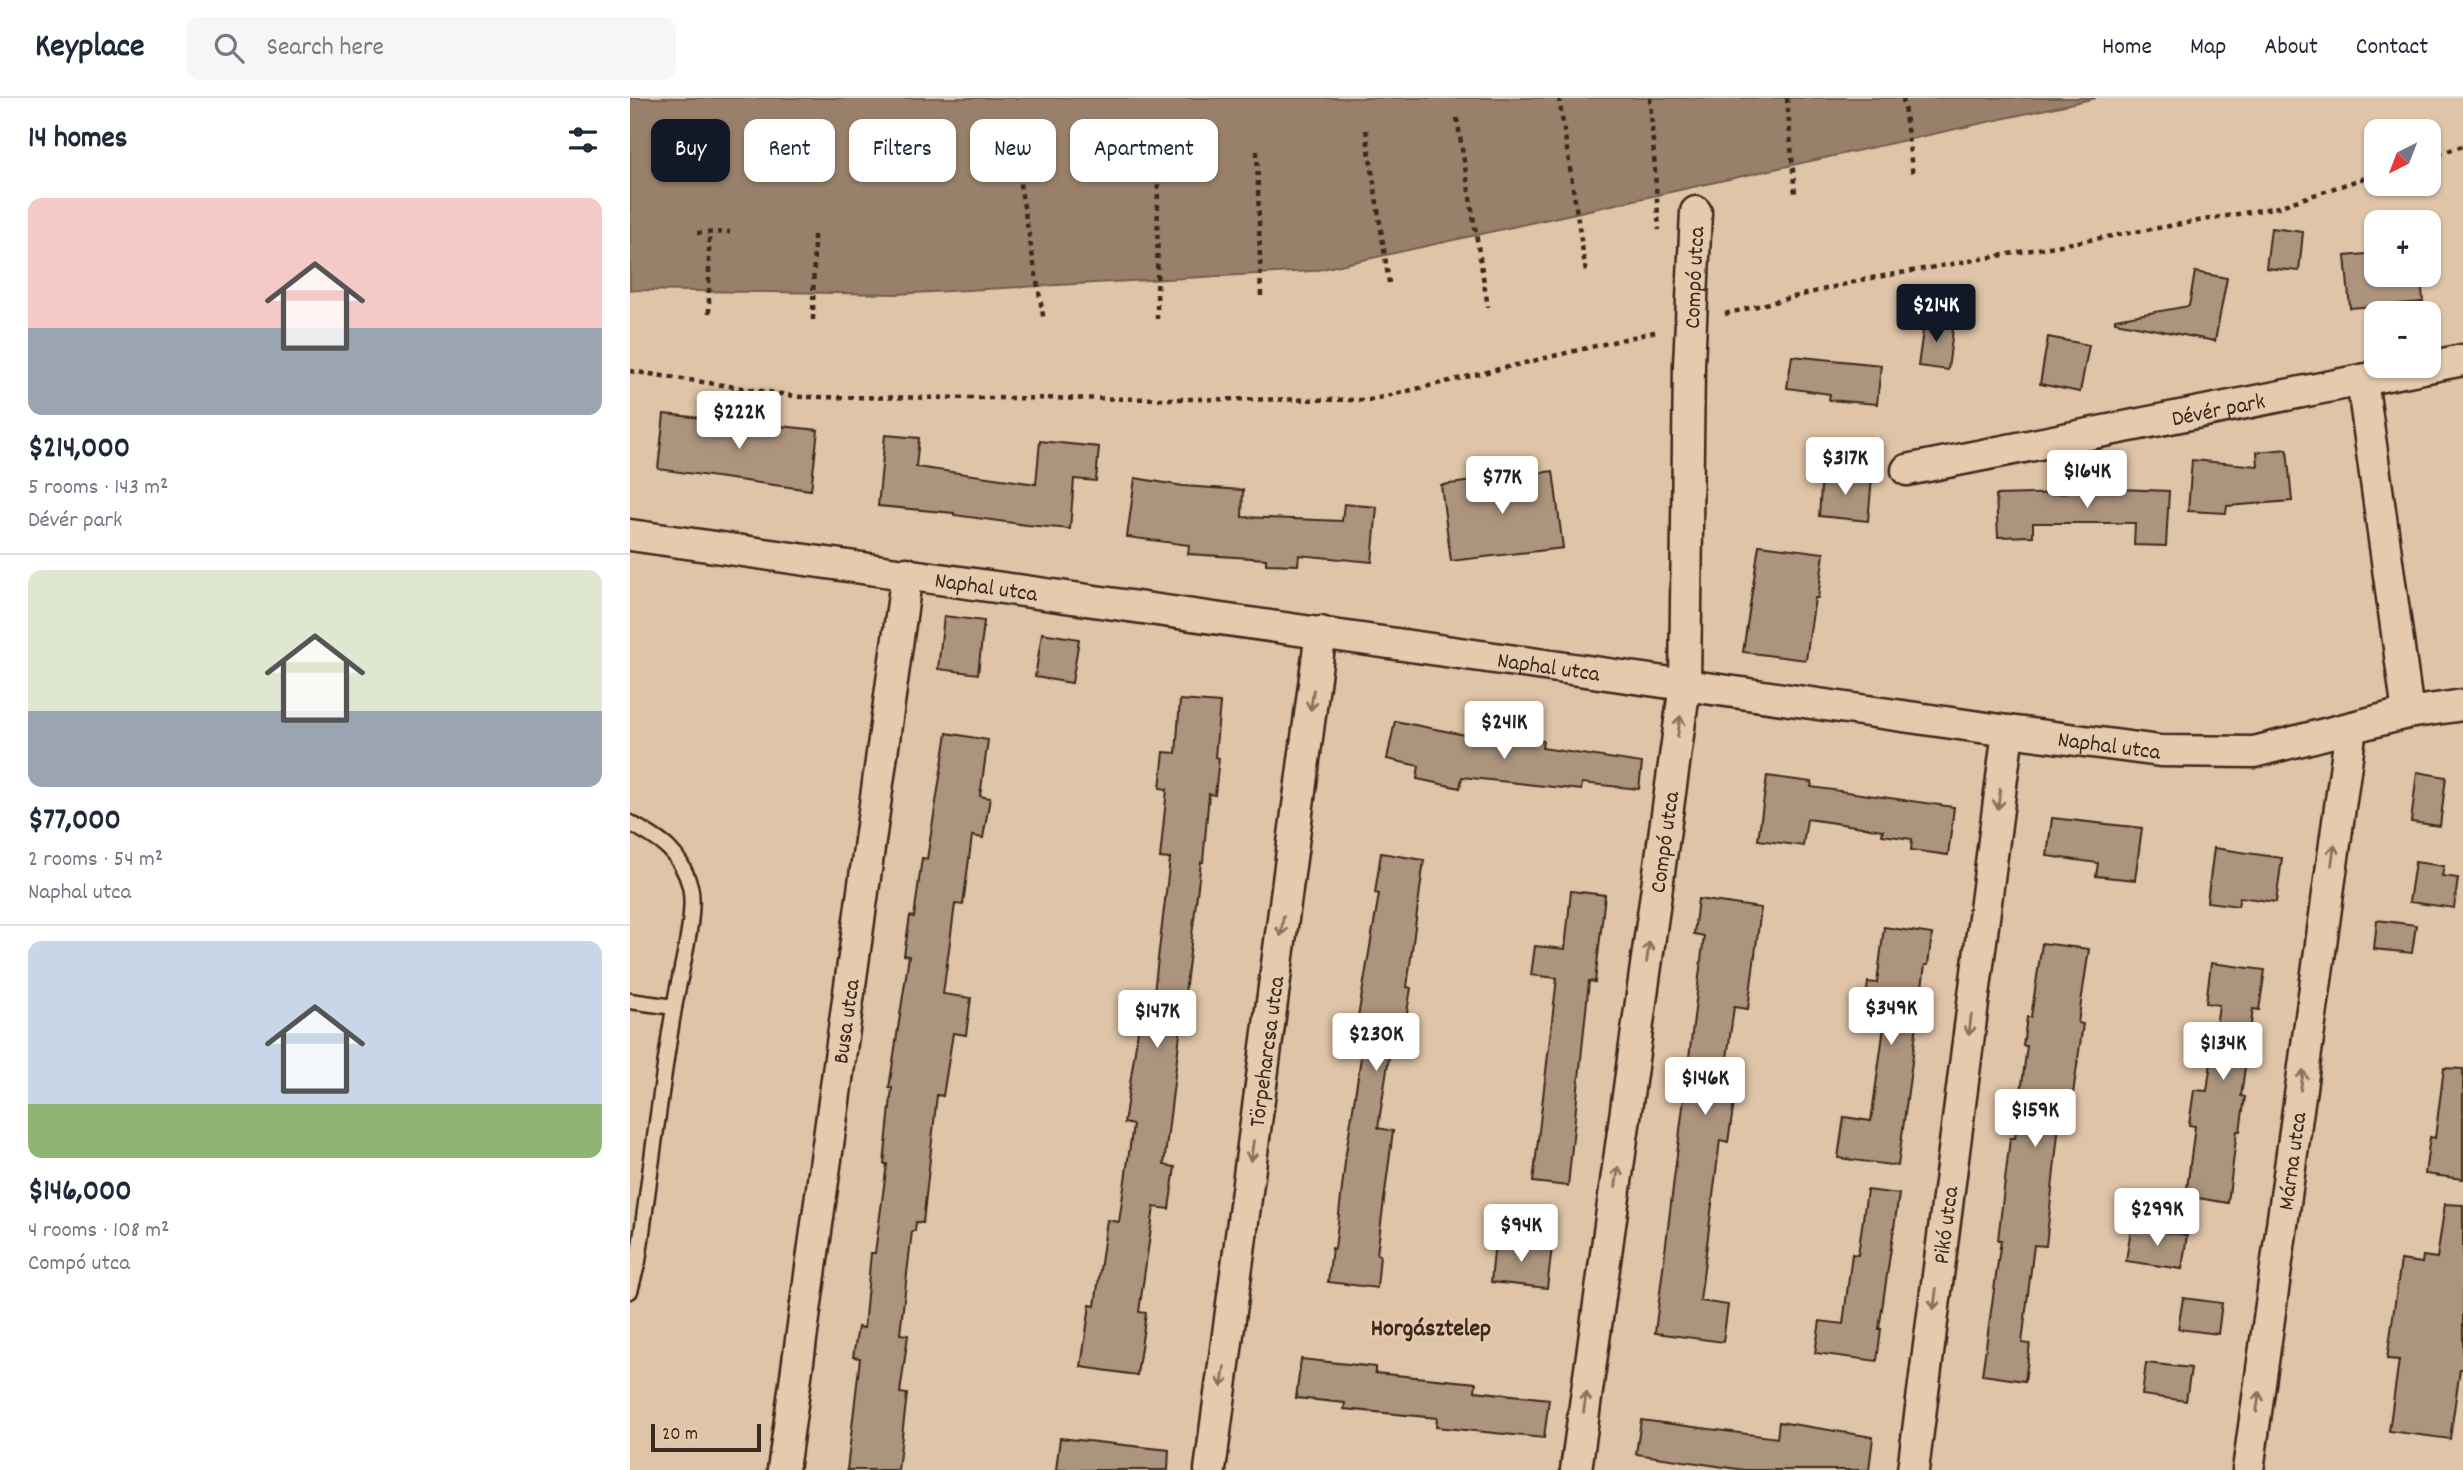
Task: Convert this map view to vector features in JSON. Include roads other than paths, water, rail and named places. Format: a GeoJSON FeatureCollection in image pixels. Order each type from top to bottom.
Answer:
{"type":"FeatureCollection","features":[{"type":"Feature","properties":{"kind":"street","name":"Compó utca"},"geometry":{"type":"LineString","coordinates":[[1576,1470],[1685,685],[1691,323],[1696,212]]}},
{"type":"Feature","properties":{"kind":"street","name":"Dévér park"},"geometry":{"type":"LineString","coordinates":[[1907,470],[2463,360]]}},
{"type":"Feature","properties":{"kind":"street"},"geometry":{"type":"LineString","coordinates":[[2362,380],[2408,713]]}},
{"type":"Feature","properties":{"kind":"street","name":"Naphal utca"},"geometry":{"type":"LineString","coordinates":[[630,535],[2160,751],[2254,752],[2408,713],[2463,705]]}},
{"type":"Feature","properties":{"kind":"street","name":"Busa utca"},"geometry":{"type":"LineString","coordinates":[[783,1470],[907,573]]}},
{"type":"Feature","properties":{"kind":"street","name":"Törpeharcsa utca"},"geometry":{"type":"LineString","coordinates":[[1210,1470],[1321,632]]}},
{"type":"Feature","properties":{"kind":"street","name":"Márna utca"},"geometry":{"type":"LineString","coordinates":[[2248,1470],[2351,728]]}},
{"type":"Feature","properties":{"kind":"street","name":"Pikó utca"},"geometry":{"type":"LineString","coordinates":[[1913,1470],[2008,731]]}},
{"type":"Feature","properties":{"kind":"lane"},"geometry":{"type":"LineString","coordinates":[[630,823],[673,849],[684,868],[691,889],[691,914],[674,1007],[638,1261],[630,1291]]}},
{"type":"Feature","properties":{"kind":"lane"},"geometry":{"type":"LineString","coordinates":[[630,1001],[674,1007]]}},
{"type":"Feature","properties":{"kind":"district","name":"Horgásztelep"},"geometry":{"type":"Point","coordinates":[1431,1327]}}]}
